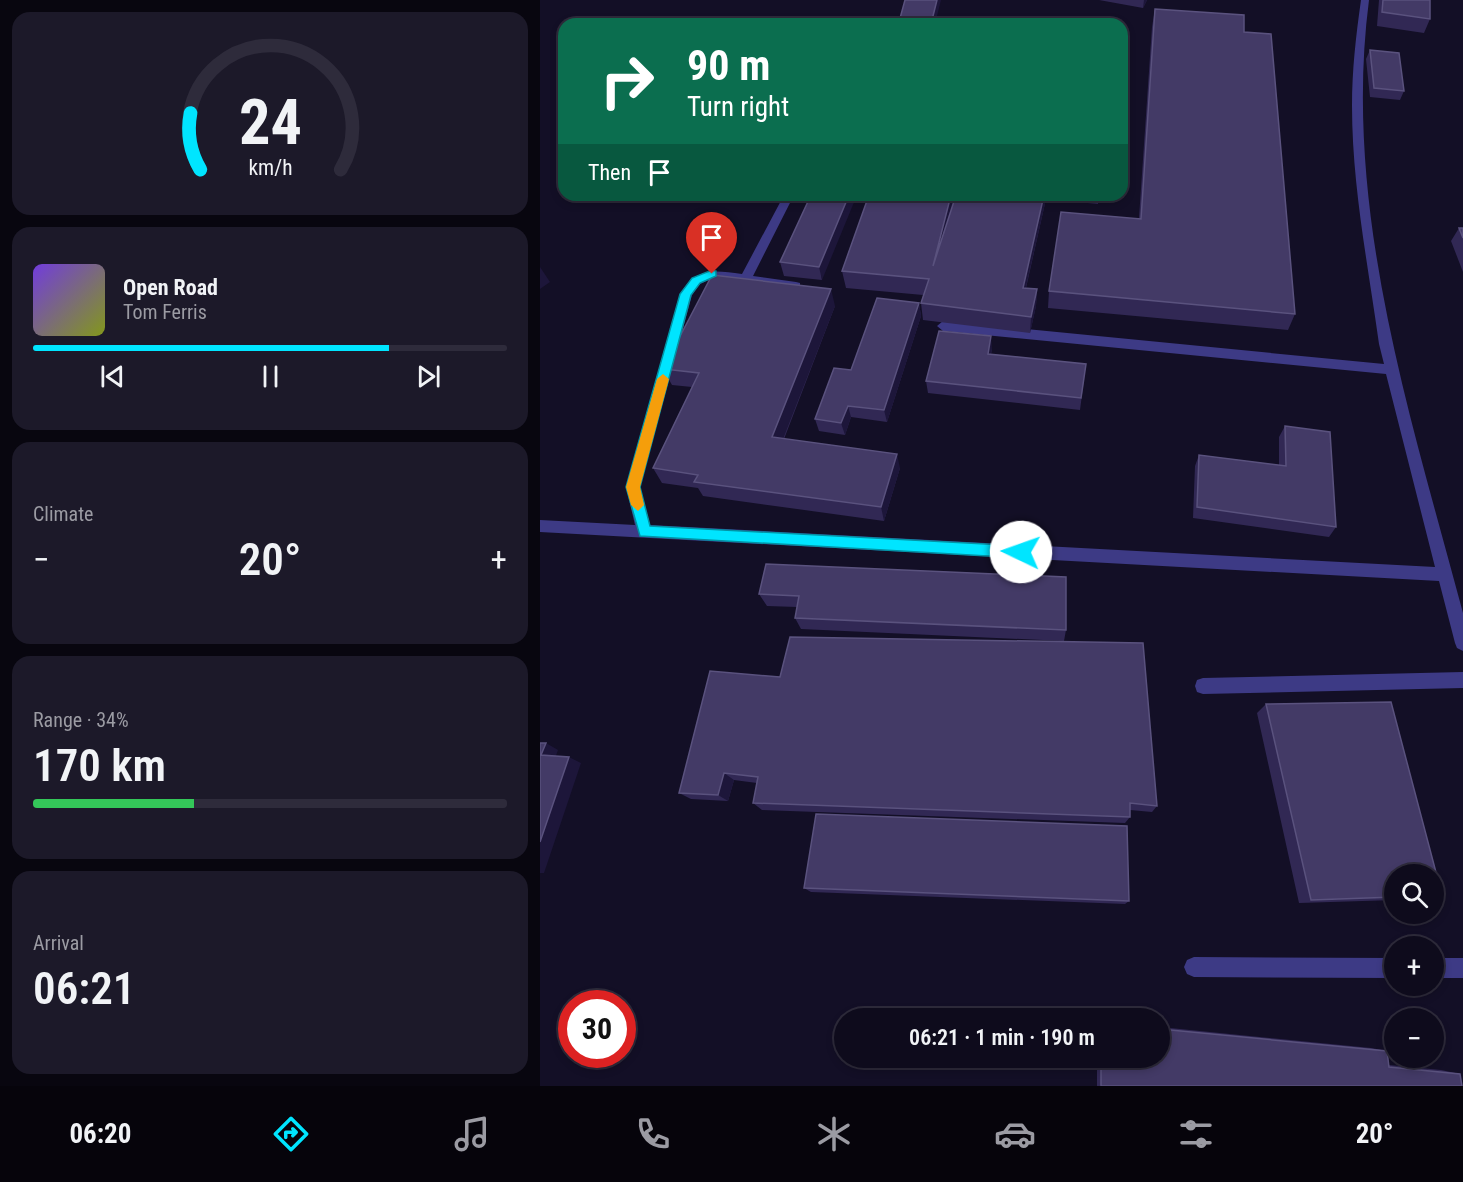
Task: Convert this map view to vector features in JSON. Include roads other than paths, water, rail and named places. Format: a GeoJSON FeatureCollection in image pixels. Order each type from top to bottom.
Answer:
{"type":"FeatureCollection","features":[{"type":"Feature","properties":{"kind":"street"},"geometry":{"type":"LineString","coordinates":[[1365,0],[1359,44],[1357,106],[1361,178],[1385,344],[1463,642]]}},
{"type":"Feature","properties":{"kind":"street"},"geometry":{"type":"LineString","coordinates":[[746,278],[786,201]]}},
{"type":"Feature","properties":{"kind":"street"},"geometry":{"type":"LineString","coordinates":[[644,532],[633,487],[686,294],[696,281],[712,274],[808,287]]}},
{"type":"Feature","properties":{"kind":"street"},"geometry":{"type":"LineString","coordinates":[[943,326],[1392,370]]}},
{"type":"Feature","properties":{"kind":"street"},"geometry":{"type":"LineString","coordinates":[[540,526],[1444,574]]}},
{"type":"Feature","properties":{"kind":"street"},"geometry":{"type":"LineString","coordinates":[[1203,686],[1463,680]]}},
{"type":"Feature","properties":{"kind":"street"},"geometry":{"type":"LineString","coordinates":[[1194,967],[1384,968]]}},
{"type":"Feature","properties":{"kind":"street"},"geometry":{"type":"LineString","coordinates":[[1444,968],[1463,968]]}}]}
